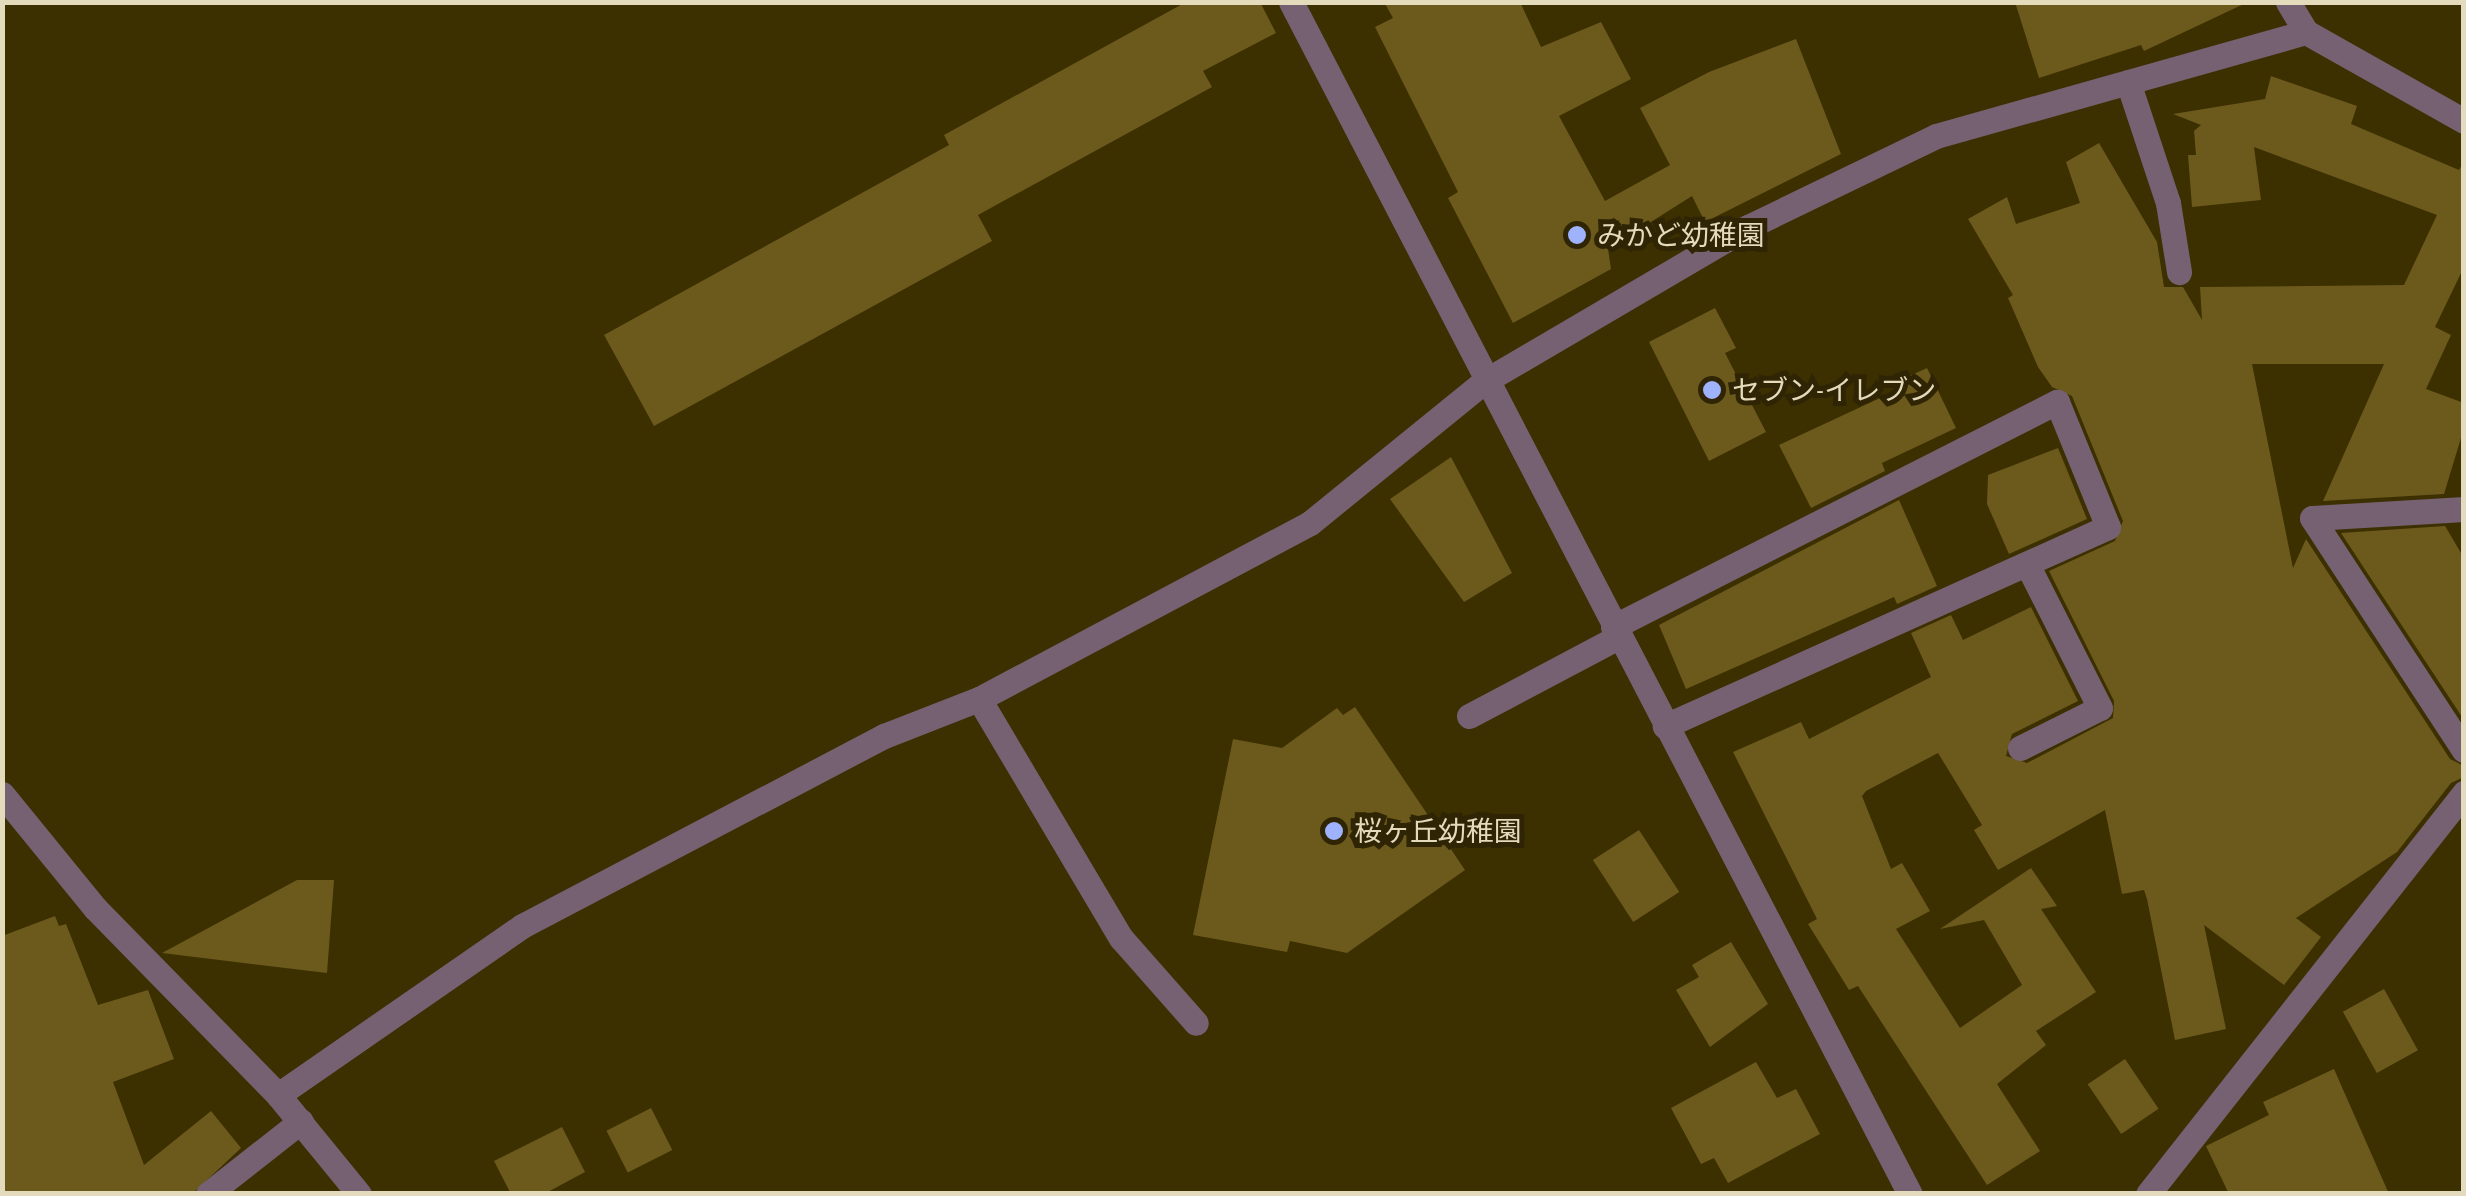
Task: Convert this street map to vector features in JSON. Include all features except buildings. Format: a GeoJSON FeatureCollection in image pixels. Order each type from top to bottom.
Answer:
{"type":"FeatureCollection","features":[{"type":"Feature","properties":{"kind":"street"},"geometry":{"type":"LineString","coordinates":[[1291,2],[1484,381],[1910,1194]]}},
{"type":"Feature","properties":{"kind":"street"},"geometry":{"type":"LineString","coordinates":[[2288,2],[2306,32],[2464,121]]}},
{"type":"Feature","properties":{"kind":"street"},"geometry":{"type":"LineString","coordinates":[[278,1095],[522,926],[884,736],[979,699],[1310,523],[1484,381],[1748,227],[1936,136],[2306,32]]}},
{"type":"Feature","properties":{"kind":"street"},"geometry":{"type":"LineString","coordinates":[[2128,82],[2168,203],[2179,272]]}},
{"type":"Feature","properties":{"kind":"street"},"geometry":{"type":"LineString","coordinates":[[1469,716],[1615,632],[2057,402],[2108,527],[1666,726]]}},
{"type":"Feature","properties":{"kind":"street"},"geometry":{"type":"LineString","coordinates":[[2464,508],[2312,518],[2464,750]]}},
{"type":"Feature","properties":{"kind":"street"},"geometry":{"type":"LineString","coordinates":[[2020,748],[2100,708],[2028,566]]}},
{"type":"Feature","properties":{"kind":"street"},"geometry":{"type":"LineString","coordinates":[[979,699],[1121,938],[1196,1023]]}},
{"type":"Feature","properties":{"kind":"street"},"geometry":{"type":"LineString","coordinates":[[2148,1194],[2464,793]]}},
{"type":"Feature","properties":{"kind":"street"},"geometry":{"type":"LineString","coordinates":[[2,794],[95,908],[278,1095],[358,1194]]}},
{"type":"Feature","properties":{"kind":"street"},"geometry":{"type":"LineString","coordinates":[[208,1194],[301,1122]]}},
{"type":"Feature","properties":{"kind":"place","name":"みかど幼稚園"},"geometry":{"type":"Point","coordinates":[1577,235]}},
{"type":"Feature","properties":{"kind":"place","name":"セブン-イレブン"},"geometry":{"type":"Point","coordinates":[1712,390]}},
{"type":"Feature","properties":{"kind":"place","name":"桜ヶ丘幼稚園"},"geometry":{"type":"Point","coordinates":[1334,831]}}]}
